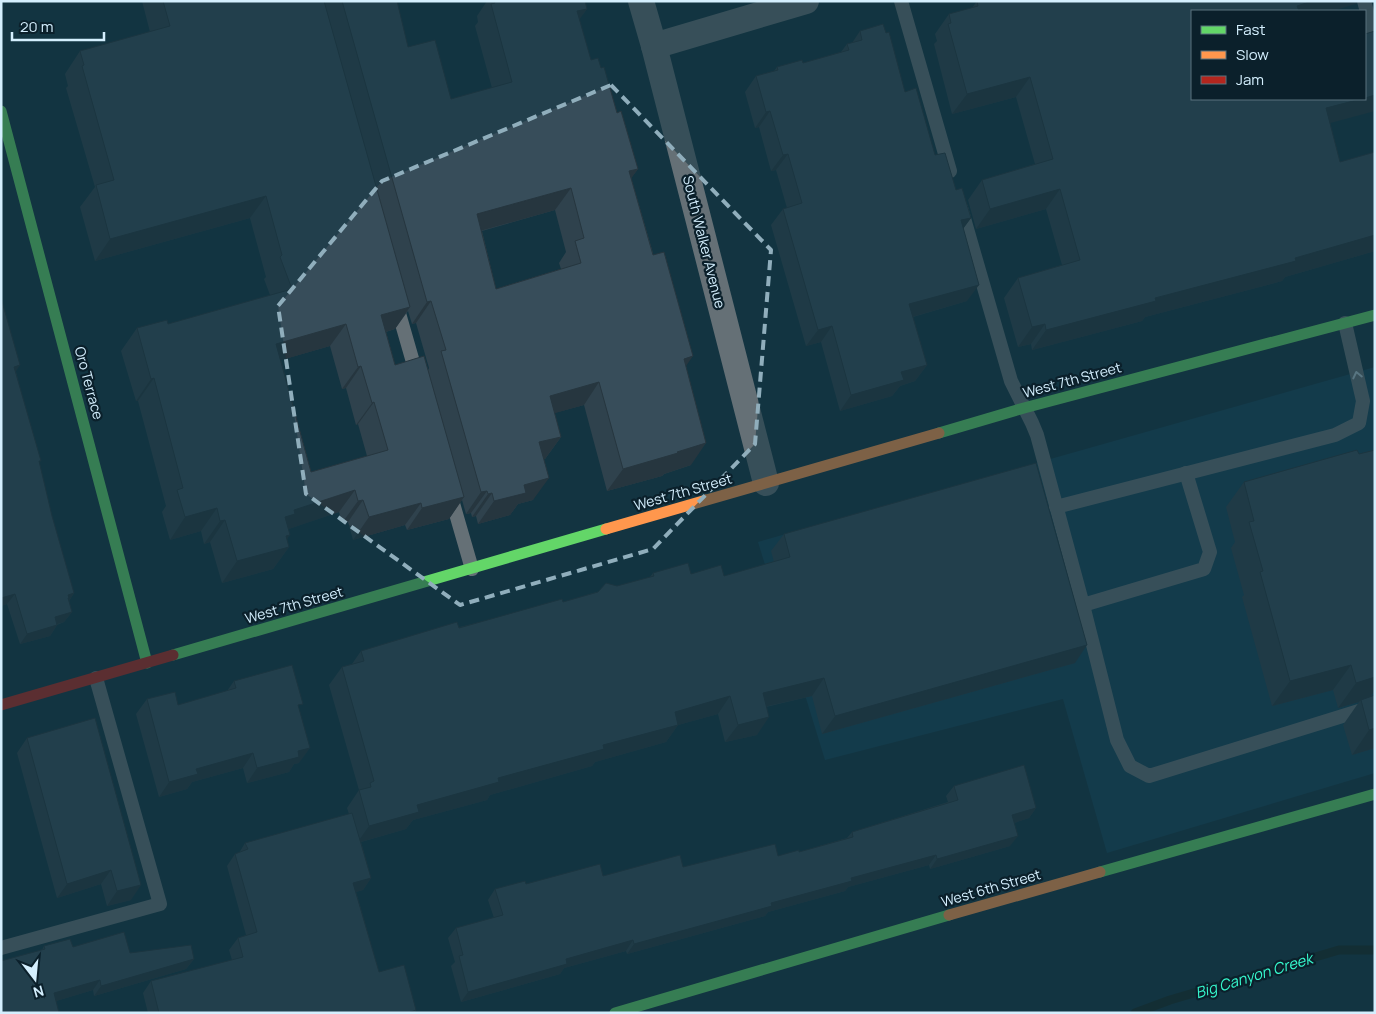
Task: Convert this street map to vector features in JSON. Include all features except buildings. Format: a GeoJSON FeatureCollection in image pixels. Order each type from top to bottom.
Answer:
{"type":"FeatureCollection","features":[{"type":"Feature","properties":{"kind":"street","name":"South Walker Avenue"},"geometry":{"type":"LineString","coordinates":[[641,1],[766,483]]}},
{"type":"Feature","properties":{"kind":"street"},"geometry":{"type":"LineString","coordinates":[[654,46],[806,1]]}},
{"type":"Feature","properties":{"kind":"street","name":"Oro Terrace"},"geometry":{"type":"LineString","coordinates":[[1,111],[147,663]]}},
{"type":"Feature","properties":{"kind":"street","name":"West 7th Street"},"geometry":{"type":"LineString","coordinates":[[1,705],[1024,408],[1375,315]]}},
{"type":"Feature","properties":{"kind":"street","name":"West 6th Street"},"geometry":{"type":"LineString","coordinates":[[616,1013],[1143,859],[1375,794]]}},
{"type":"Feature","properties":{"kind":"lane"},"geometry":{"type":"LineString","coordinates":[[901,1],[1011,381],[1036,435],[1083,605],[1117,740],[1130,766],[1149,776],[1375,706]]}},
{"type":"Feature","properties":{"kind":"lane"},"geometry":{"type":"LineString","coordinates":[[1364,1],[1375,40]]}},
{"type":"Feature","properties":{"kind":"lane"},"geometry":{"type":"LineString","coordinates":[[394,294],[421,389]]}},
{"type":"Feature","properties":{"kind":"lane"},"geometry":{"type":"LineString","coordinates":[[1056,507],[1335,435],[1358,423],[1363,402],[1345,323]]}},
{"type":"Feature","properties":{"kind":"lane"},"geometry":{"type":"LineString","coordinates":[[1083,605],[1204,569],[1210,552],[1186,473]]}},
{"type":"Feature","properties":{"kind":"lane"},"geometry":{"type":"LineString","coordinates":[[448,484],[472,569]]}},
{"type":"Feature","properties":{"kind":"lane"},"geometry":{"type":"LineString","coordinates":[[1,948],[160,904],[96,678]]}},
{"type":"Feature","properties":{"kind":"highlighted area"},"geometry":{"type":"Polygon","coordinates":[[[611,85],[771,250],[755,444],[653,549],[460,605],[306,494],[278,306],[382,181],[611,85]]]}},
{"type":"Feature","properties":{"kind":"shaded area"},"geometry":{"type":"Polygon","coordinates":[[[1375,367],[1375,773],[1107,853],[1063,699],[825,760],[758,542],[1375,367]]]}},
{"type":"Feature","properties":{"kind":"waterway","name":"Big Canyon Creek"},"geometry":{"type":"LineString","coordinates":[[1135,1013],[1170,1000],[1339,950],[1375,950]]}},
{"type":"Feature","properties":{"kind":"traffic: fast"},"geometry":{"type":"LineString","coordinates":[[1,111],[147,663]]}},
{"type":"Feature","properties":{"kind":"traffic: fast"},"geometry":{"type":"LineString","coordinates":[[939,433],[1024,408],[1375,315]]}},
{"type":"Feature","properties":{"kind":"traffic: fast"},"geometry":{"type":"LineString","coordinates":[[173,655],[606,529]]}},
{"type":"Feature","properties":{"kind":"traffic: fast"},"geometry":{"type":"LineString","coordinates":[[1100,872],[1375,794]]}},
{"type":"Feature","properties":{"kind":"traffic: fast"},"geometry":{"type":"LineString","coordinates":[[615,1013],[949,915]]}},
{"type":"Feature","properties":{"kind":"traffic: slow"},"geometry":{"type":"LineString","coordinates":[[606,529],[939,433]]}},
{"type":"Feature","properties":{"kind":"traffic: slow"},"geometry":{"type":"LineString","coordinates":[[949,915],[1100,872]]}},
{"type":"Feature","properties":{"kind":"traffic: jam"},"geometry":{"type":"LineString","coordinates":[[1,705],[173,655]]}}]}
